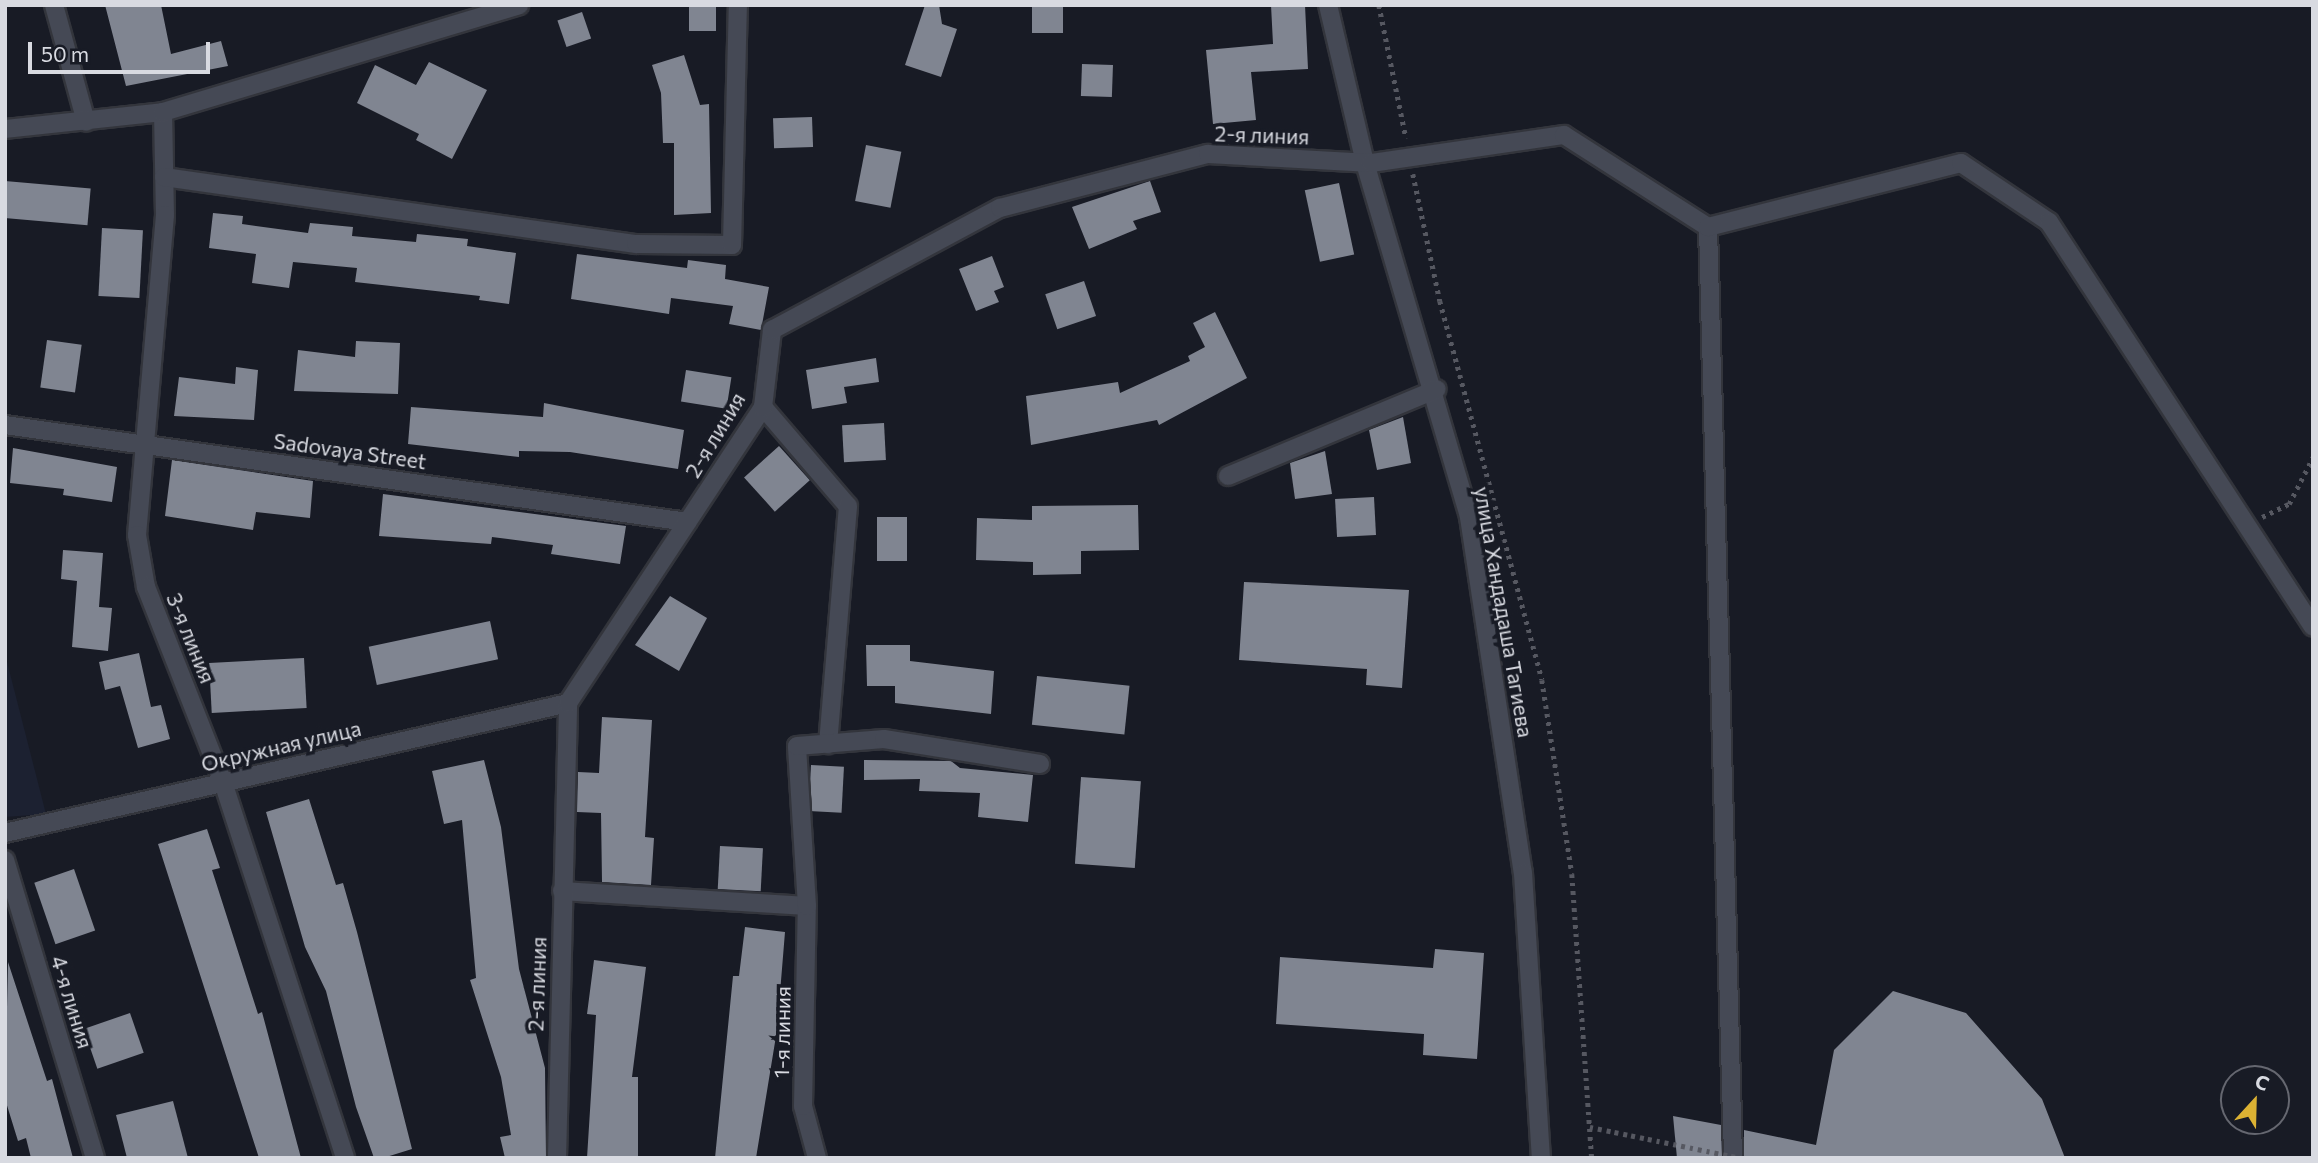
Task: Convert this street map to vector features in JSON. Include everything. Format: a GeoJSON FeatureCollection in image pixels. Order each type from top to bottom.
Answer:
{"type":"FeatureCollection","features":[{"type":"Feature","properties":{"kind":"street"},"geometry":{"type":"LineString","coordinates":[[54,5],[86,122]]}},
{"type":"Feature","properties":{"kind":"street"},"geometry":{"type":"LineString","coordinates":[[5,129],[163,112],[519,5]]}},
{"type":"Feature","properties":{"kind":"street"},"geometry":{"type":"LineString","coordinates":[[164,177],[636,244],[732,245],[738,5]]}},
{"type":"Feature","properties":{"kind":"street","name":"улица Хандадаша Тагиева"},"geometry":{"type":"LineString","coordinates":[[1330,5],[1368,163],[1476,526],[1529,877],[1544,1158]]}},
{"type":"Feature","properties":{"kind":"street","name":"3-я линия"},"geometry":{"type":"LineString","coordinates":[[163,112],[164,177],[148,444],[137,535],[146,587],[223,782],[345,1158]]}},
{"type":"Feature","properties":{"kind":"street"},"geometry":{"type":"LineString","coordinates":[[1368,163],[1564,135],[1708,227],[1961,163],[2049,222],[2313,627]]}},
{"type":"Feature","properties":{"kind":"street","name":"2-я линия"},"geometry":{"type":"LineString","coordinates":[[557,1158],[568,703],[763,407],[772,330],[1000,208],[1208,154],[1368,163]]}},
{"type":"Feature","properties":{"kind":"street"},"geometry":{"type":"LineString","coordinates":[[1708,227],[1733,1158]]}},
{"type":"Feature","properties":{"kind":"street"},"geometry":{"type":"LineString","coordinates":[[1228,475],[1435,390]]}},
{"type":"Feature","properties":{"kind":"street"},"geometry":{"type":"LineString","coordinates":[[763,407],[848,506],[828,744],[884,739],[1040,764]]}},
{"type":"Feature","properties":{"kind":"street","name":"Sadovaya Street"},"geometry":{"type":"LineString","coordinates":[[5,425],[687,522]]}},
{"type":"Feature","properties":{"kind":"street","name":"Окружная улица"},"geometry":{"type":"LineString","coordinates":[[5,833],[568,703]]}},
{"type":"Feature","properties":{"kind":"street","name":"1-я линия"},"geometry":{"type":"LineString","coordinates":[[817,1158],[803,1106],[807,906],[797,746],[828,744]]}},
{"type":"Feature","properties":{"kind":"street","name":"4-я линия"},"geometry":{"type":"LineString","coordinates":[[5,860],[96,1158]]}},
{"type":"Feature","properties":{"kind":"street"},"geometry":{"type":"LineString","coordinates":[[562,891],[807,906]]}},
{"type":"Feature","properties":{"kind":"path"},"geometry":{"type":"LineString","coordinates":[[1379,5],[1440,302],[1542,680],[1572,874],[1592,1158]]}},
{"type":"Feature","properties":{"kind":"path"},"geometry":{"type":"LineString","coordinates":[[2245,525],[2289,504],[2313,457]]}},
{"type":"Feature","properties":{"kind":"path"},"geometry":{"type":"LineString","coordinates":[[1590,1127],[1741,1158]]}},
{"type":"Feature","properties":{"kind":"shaded area"},"geometry":{"type":"Polygon","coordinates":[[[5,654],[46,814],[5,817],[5,654]]]}},
{"type":"Feature","properties":{"kind":"building"},"geometry":{"type":"Polygon","coordinates":[[[105,5],[161,5],[171,54],[221,41],[228,66],[126,86],[105,5]]]}},
{"type":"Feature","properties":{"kind":"building"},"geometry":{"type":"Polygon","coordinates":[[[689,5],[716,5],[716,31],[689,31],[689,5]]]}},
{"type":"Feature","properties":{"kind":"building"},"geometry":{"type":"Polygon","coordinates":[[[925,5],[939,5],[942,24],[957,29],[941,77],[905,65],[925,5]]]}},
{"type":"Feature","properties":{"kind":"building"},"geometry":{"type":"Polygon","coordinates":[[[1032,5],[1063,5],[1063,33],[1032,33],[1032,5]]]}},
{"type":"Feature","properties":{"kind":"building"},"geometry":{"type":"Polygon","coordinates":[[[1271,5],[1305,5],[1308,69],[1251,72],[1256,120],[1213,124],[1206,50],[1273,44],[1271,5]]]}},
{"type":"Feature","properties":{"kind":"building"},"geometry":{"type":"Polygon","coordinates":[[[582,12],[591,38],[567,47],[557,20],[582,12]]]}},
{"type":"Feature","properties":{"kind":"building"},"geometry":{"type":"Polygon","coordinates":[[[684,55],[700,105],[709,104],[711,213],[674,215],[674,143],[663,143],[661,93],[652,65],[684,55]]]}},
{"type":"Feature","properties":{"kind":"building"},"geometry":{"type":"Polygon","coordinates":[[[429,62],[487,90],[452,159],[416,140],[419,134],[357,103],[375,65],[416,85],[429,62]]]}},
{"type":"Feature","properties":{"kind":"building"},"geometry":{"type":"Polygon","coordinates":[[[1082,64],[1113,65],[1112,97],[1081,96],[1082,64]]]}},
{"type":"Feature","properties":{"kind":"building"},"geometry":{"type":"Polygon","coordinates":[[[812,117],[813,147],[774,148],[773,118],[812,117]]]}},
{"type":"Feature","properties":{"kind":"building"},"geometry":{"type":"Polygon","coordinates":[[[866,145],[901,152],[890,208],[855,201],[866,145]]]}},
{"type":"Feature","properties":{"kind":"building"},"geometry":{"type":"Polygon","coordinates":[[[5,181],[91,188],[87,225],[5,218],[5,181]]]}},
{"type":"Feature","properties":{"kind":"building"},"geometry":{"type":"Polygon","coordinates":[[[1150,181],[1161,212],[1133,221],[1137,229],[1089,249],[1072,207],[1150,181]]]}},
{"type":"Feature","properties":{"kind":"building"},"geometry":{"type":"Polygon","coordinates":[[[1339,183],[1354,254],[1320,262],[1305,190],[1339,183]]]}},
{"type":"Feature","properties":{"kind":"building"},"geometry":{"type":"Polygon","coordinates":[[[213,213],[243,216],[242,224],[308,233],[310,223],[353,227],[352,236],[416,242],[417,234],[468,239],[467,246],[516,253],[509,304],[479,300],[480,296],[355,282],[357,268],[293,262],[289,288],[252,283],[256,254],[209,248],[213,213]]]}},
{"type":"Feature","properties":{"kind":"building"},"geometry":{"type":"Polygon","coordinates":[[[102,228],[143,230],[139,298],[98,296],[102,228]]]}},
{"type":"Feature","properties":{"kind":"building"},"geometry":{"type":"Polygon","coordinates":[[[577,254],[687,268],[688,260],[726,265],[725,279],[769,287],[761,330],[729,324],[733,306],[671,298],[669,314],[571,299],[577,254]]]}},
{"type":"Feature","properties":{"kind":"building"},"geometry":{"type":"Polygon","coordinates":[[[992,256],[1004,287],[994,291],[999,302],[976,311],[959,269],[992,256]]]}},
{"type":"Feature","properties":{"kind":"building"},"geometry":{"type":"Polygon","coordinates":[[[1084,281],[1096,316],[1057,329],[1045,294],[1084,281]]]}},
{"type":"Feature","properties":{"kind":"building"},"geometry":{"type":"Polygon","coordinates":[[[1215,312],[1247,378],[1159,425],[1157,420],[1031,445],[1026,396],[1118,382],[1120,393],[1190,361],[1188,356],[1205,347],[1193,323],[1215,312]]]}},
{"type":"Feature","properties":{"kind":"building"},"geometry":{"type":"Polygon","coordinates":[[[47,340],[82,345],[75,392],[40,388],[47,340]]]}},
{"type":"Feature","properties":{"kind":"building"},"geometry":{"type":"Polygon","coordinates":[[[356,341],[400,343],[398,394],[294,391],[298,350],[355,357],[356,341]]]}},
{"type":"Feature","properties":{"kind":"building"},"geometry":{"type":"Polygon","coordinates":[[[876,358],[879,382],[844,387],[847,403],[812,409],[806,370],[876,358]]]}},
{"type":"Feature","properties":{"kind":"building"},"geometry":{"type":"Polygon","coordinates":[[[236,367],[258,370],[254,420],[174,416],[179,377],[235,384],[236,367]]]}},
{"type":"Feature","properties":{"kind":"building"},"geometry":{"type":"Polygon","coordinates":[[[686,370],[731,377],[726,409],[681,402],[686,370]]]}},
{"type":"Feature","properties":{"kind":"building"},"geometry":{"type":"Polygon","coordinates":[[[544,403],[684,430],[678,469],[570,452],[519,451],[519,457],[408,444],[411,407],[543,417],[544,403]]]}},
{"type":"Feature","properties":{"kind":"building"},"geometry":{"type":"Polygon","coordinates":[[[1403,417],[1411,463],[1377,470],[1369,430],[1403,417]]]}},
{"type":"Feature","properties":{"kind":"building"},"geometry":{"type":"Polygon","coordinates":[[[884,423],[886,460],[844,462],[842,425],[884,423]]]}},
{"type":"Feature","properties":{"kind":"building"},"geometry":{"type":"Polygon","coordinates":[[[779,446],[810,480],[775,512],[744,477],[779,446]]]}},
{"type":"Feature","properties":{"kind":"building"},"geometry":{"type":"Polygon","coordinates":[[[13,448],[117,467],[112,502],[63,495],[64,489],[10,483],[13,448]]]}},
{"type":"Feature","properties":{"kind":"building"},"geometry":{"type":"Polygon","coordinates":[[[1325,451],[1332,494],[1295,499],[1290,463],[1325,451]]]}},
{"type":"Feature","properties":{"kind":"building"},"geometry":{"type":"Polygon","coordinates":[[[172,460],[313,481],[310,518],[256,512],[253,530],[165,516],[172,460]]]}},
{"type":"Feature","properties":{"kind":"building"},"geometry":{"type":"Polygon","coordinates":[[[383,494],[626,526],[620,564],[551,554],[553,545],[492,537],[491,544],[379,536],[383,494]]]}},
{"type":"Feature","properties":{"kind":"building"},"geometry":{"type":"Polygon","coordinates":[[[1374,497],[1376,535],[1337,537],[1335,499],[1374,497]]]}},
{"type":"Feature","properties":{"kind":"building"},"geometry":{"type":"Polygon","coordinates":[[[1138,505],[1139,550],[1081,551],[1081,574],[1033,575],[1033,562],[976,560],[977,518],[1032,520],[1032,506],[1138,505]]]}},
{"type":"Feature","properties":{"kind":"building"},"geometry":{"type":"Polygon","coordinates":[[[877,517],[907,517],[907,561],[877,561],[877,517]]]}},
{"type":"Feature","properties":{"kind":"building"},"geometry":{"type":"Polygon","coordinates":[[[63,550],[103,553],[99,607],[112,608],[108,651],[72,647],[77,581],[61,579],[63,550]]]}},
{"type":"Feature","properties":{"kind":"building"},"geometry":{"type":"Polygon","coordinates":[[[1244,582],[1409,590],[1402,688],[1366,685],[1367,669],[1239,660],[1244,582]]]}},
{"type":"Feature","properties":{"kind":"building"},"geometry":{"type":"Polygon","coordinates":[[[670,596],[707,618],[679,671],[635,645],[670,596]]]}},
{"type":"Feature","properties":{"kind":"building"},"geometry":{"type":"Polygon","coordinates":[[[490,621],[498,659],[377,685],[369,647],[490,621]]]}},
{"type":"Feature","properties":{"kind":"building"},"geometry":{"type":"Polygon","coordinates":[[[866,645],[910,645],[910,661],[994,671],[991,714],[895,703],[895,686],[867,686],[866,645]]]}},
{"type":"Feature","properties":{"kind":"building"},"geometry":{"type":"Polygon","coordinates":[[[139,653],[151,707],[161,705],[170,739],[138,748],[120,686],[105,690],[99,662],[139,653]]]}},
{"type":"Feature","properties":{"kind":"building"},"geometry":{"type":"Polygon","coordinates":[[[304,658],[307,708],[212,713],[209,663],[304,658]]]}},
{"type":"Feature","properties":{"kind":"building"},"geometry":{"type":"Polygon","coordinates":[[[1037,676],[1129,686],[1124,734],[1032,725],[1037,676]]]}},
{"type":"Feature","properties":{"kind":"building"},"geometry":{"type":"Polygon","coordinates":[[[602,717],[652,720],[645,837],[654,838],[651,885],[602,882],[601,813],[577,812],[578,772],[599,773],[602,717]]]}},
{"type":"Feature","properties":{"kind":"building"},"geometry":{"type":"Polygon","coordinates":[[[484,760],[501,827],[519,969],[545,1068],[546,1158],[505,1158],[500,1137],[511,1135],[501,1077],[470,980],[476,978],[462,820],[444,824],[432,771],[484,760]]]}},
{"type":"Feature","properties":{"kind":"building"},"geometry":{"type":"Polygon","coordinates":[[[864,760],[951,761],[960,768],[1033,775],[1028,822],[978,817],[980,793],[919,791],[920,779],[864,780],[864,760]]]}},
{"type":"Feature","properties":{"kind":"building"},"geometry":{"type":"Polygon","coordinates":[[[811,765],[844,767],[842,813],[809,811],[811,765]]]}},
{"type":"Feature","properties":{"kind":"building"},"geometry":{"type":"Polygon","coordinates":[[[1081,777],[1141,781],[1135,868],[1075,864],[1081,777]]]}},
{"type":"Feature","properties":{"kind":"building"},"geometry":{"type":"Polygon","coordinates":[[[309,799],[336,885],[343,883],[412,1149],[383,1158],[374,1158],[356,1107],[326,991],[305,947],[266,812],[309,799]]]}},
{"type":"Feature","properties":{"kind":"building"},"geometry":{"type":"Polygon","coordinates":[[[207,829],[220,868],[212,870],[258,1014],[262,1012],[301,1158],[259,1158],[158,844],[207,829]]]}},
{"type":"Feature","properties":{"kind":"building"},"geometry":{"type":"Polygon","coordinates":[[[720,846],[763,848],[761,891],[718,889],[720,846]]]}},
{"type":"Feature","properties":{"kind":"building"},"geometry":{"type":"Polygon","coordinates":[[[74,869],[95,930],[55,944],[34,883],[74,869]]]}},
{"type":"Feature","properties":{"kind":"building"},"geometry":{"type":"Polygon","coordinates":[[[745,927],[785,932],[777,1030],[756,1158],[715,1158],[733,976],[739,976],[745,927]]]}},
{"type":"Feature","properties":{"kind":"building"},"geometry":{"type":"Polygon","coordinates":[[[1435,949],[1484,953],[1477,1059],[1423,1055],[1424,1034],[1276,1024],[1280,957],[1433,968],[1435,949]]]}},
{"type":"Feature","properties":{"kind":"building"},"geometry":{"type":"Polygon","coordinates":[[[594,960],[646,967],[632,1077],[638,1077],[638,1158],[587,1158],[596,1015],[587,1014],[594,960]]]}},
{"type":"Feature","properties":{"kind":"building"},"geometry":{"type":"Polygon","coordinates":[[[8,962],[47,1081],[52,1079],[73,1158],[31,1158],[26,1138],[18,1141],[5,1099],[8,962]]]}},
{"type":"Feature","properties":{"kind":"building"},"geometry":{"type":"Polygon","coordinates":[[[1893,991],[1966,1013],[2042,1099],[2065,1158],[1744,1158],[1744,1130],[1816,1145],[1834,1050],[1893,991]]]}},
{"type":"Feature","properties":{"kind":"building"},"geometry":{"type":"Polygon","coordinates":[[[130,1013],[144,1053],[97,1069],[84,1029],[130,1013]]]}},
{"type":"Feature","properties":{"kind":"building"},"geometry":{"type":"Polygon","coordinates":[[[173,1101],[188,1158],[127,1158],[116,1115],[173,1101]]]}},
{"type":"Feature","properties":{"kind":"building"},"geometry":{"type":"Polygon","coordinates":[[[1673,1116],[1721,1125],[1722,1158],[1677,1158],[1673,1116]]]}}]}
